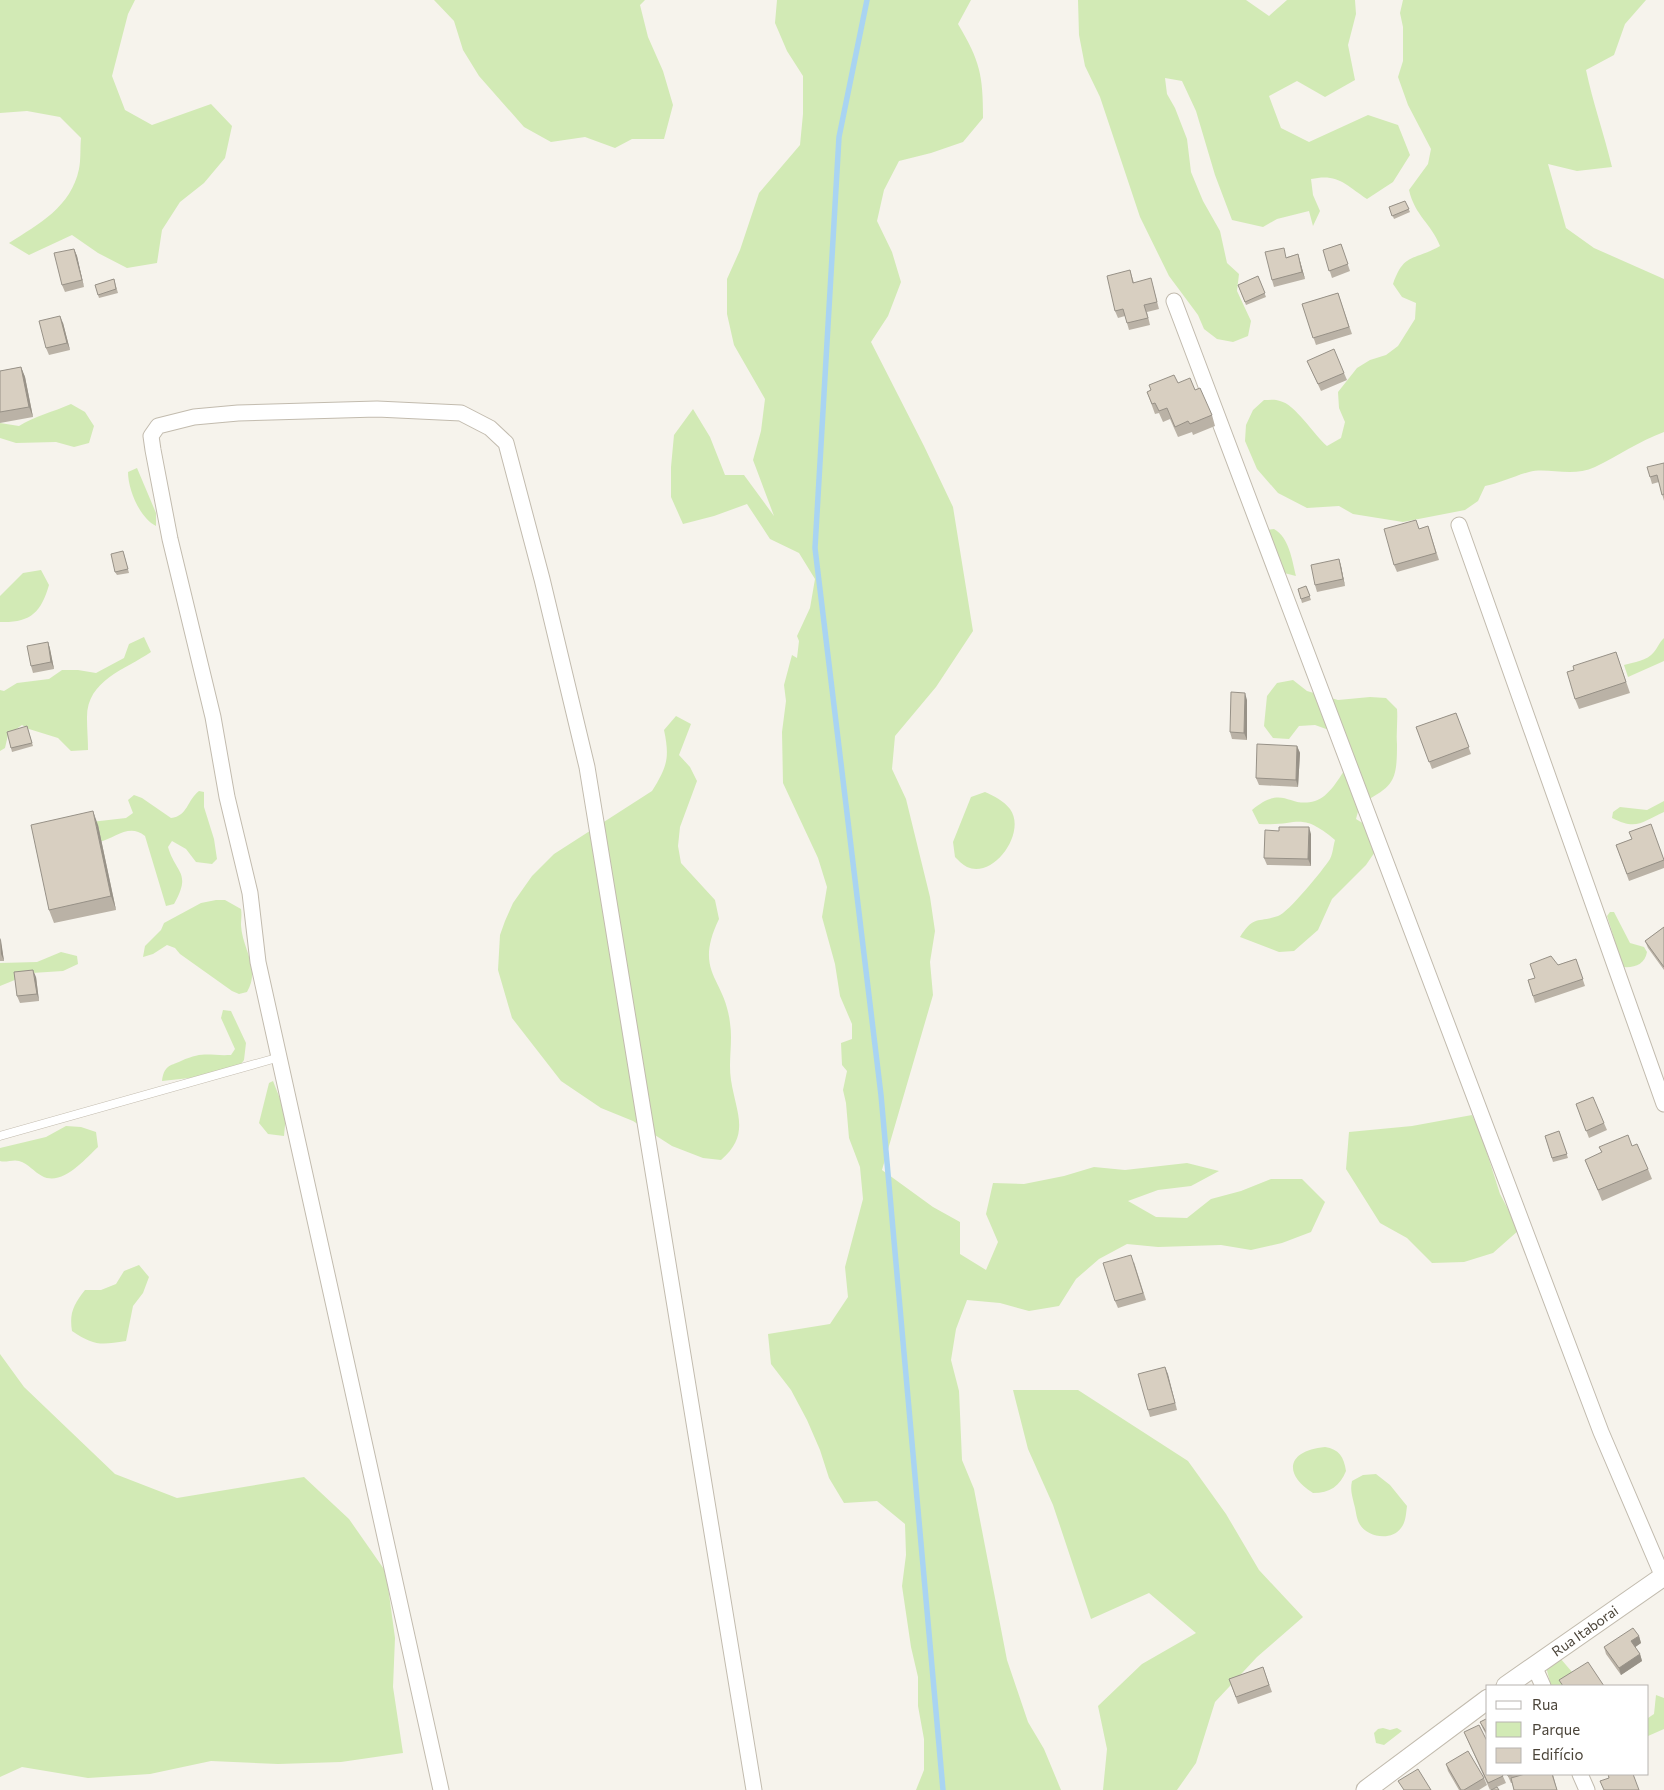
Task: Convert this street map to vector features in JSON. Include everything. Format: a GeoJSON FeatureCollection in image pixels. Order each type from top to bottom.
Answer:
{"type":"FeatureCollection","features":[{"type":"Feature","properties":{"kind":"street"},"geometry":{"type":"LineString","coordinates":[[1174,301],[1601,1432],[1664,1576]]}},
{"type":"Feature","properties":{"kind":"street"},"geometry":{"type":"LineString","coordinates":[[441,1790],[258,962],[250,893],[227,796],[213,716],[170,539],[151,436],[158,426],[194,417],[238,413],[377,409],[461,413],[490,428],[506,443],[542,579],[587,767],[754,1790]]}},
{"type":"Feature","properties":{"kind":"street"},"geometry":{"type":"LineString","coordinates":[[1459,525],[1664,1104]]}},
{"type":"Feature","properties":{"kind":"street","name":"Rua Itaborai"},"geometry":{"type":"LineString","coordinates":[[1507,1685],[1664,1576]]}},
{"type":"Feature","properties":{"kind":"street"},"geometry":{"type":"LineString","coordinates":[[1534,1666],[1543,1685]]}},
{"type":"Feature","properties":{"kind":"street"},"geometry":{"type":"LineString","coordinates":[[1366,1790],[1486,1700]]}},
{"type":"Feature","properties":{"kind":"street"},"geometry":{"type":"LineString","coordinates":[[1580,1775],[1587,1790]]}},
{"type":"Feature","properties":{"kind":"lane"},"geometry":{"type":"LineString","coordinates":[[0,1136],[280,1058]]}},
{"type":"Feature","properties":{"kind":"green space"},"geometry":{"type":"Polygon","coordinates":[[[0,0],[135,0],[128,14],[112,76],[125,110],[152,125],[211,104],[232,126],[225,158],[204,183],[180,202],[162,230],[157,263],[127,268],[98,253],[72,235],[29,255],[9,243],[52,213],[69,194],[79,169],[81,138],[60,117],[27,111],[0,113],[0,0]]]}},
{"type":"Feature","properties":{"kind":"green space"},"geometry":{"type":"Polygon","coordinates":[[[434,0],[645,0],[640,5],[648,37],[663,71],[673,105],[664,139],[632,139],[615,148],[585,137],[551,142],[524,127],[479,76],[463,50],[454,21],[434,0]]]}},
{"type":"Feature","properties":{"kind":"green space"},"geometry":{"type":"Polygon","coordinates":[[[777,0],[971,0],[958,24],[976,59],[982,90],[983,118],[963,142],[899,161],[884,190],[877,221],[892,252],[901,282],[888,316],[871,342],[953,507],[973,631],[936,687],[895,736],[892,769],[906,799],[930,897],[935,931],[930,962],[933,995],[882,1170],[933,1207],[960,1222],[960,1254],[986,1270],[998,1242],[986,1214],[993,1183],[1024,1184],[1064,1176],[1094,1167],[1125,1170],[1187,1163],[1219,1171],[1191,1186],[1158,1190],[1128,1201],[1156,1217],[1187,1218],[1211,1199],[1241,1191],[1271,1179],[1302,1179],[1325,1202],[1311,1232],[1282,1243],[1251,1250],[1221,1245],[1158,1247],[1127,1244],[1099,1259],[1076,1279],[1059,1306],[1029,1311],[1000,1303],[967,1300],[956,1329],[951,1360],[959,1391],[962,1460],[974,1489],[1007,1660],[1028,1722],[1044,1749],[1061,1790],[916,1790],[924,1770],[924,1739],[918,1706],[918,1677],[911,1647],[902,1586],[906,1555],[905,1524],[877,1501],[844,1503],[829,1478],[820,1450],[807,1420],[791,1390],[771,1364],[768,1334],[830,1324],[848,1297],[845,1267],[863,1199],[860,1167],[849,1138],[843,1090],[847,1071],[842,1065],[841,1043],[852,1039],[852,1024],[840,996],[835,964],[822,917],[827,887],[818,858],[783,783],[782,732],[786,701],[784,685],[792,655],[797,658],[799,641],[797,636],[810,608],[815,579],[799,553],[770,539],[747,504],[714,516],[683,524],[671,497],[671,467],[674,435],[693,409],[710,437],[725,475],[744,475],[774,516],[753,460],[761,431],[765,399],[734,345],[727,314],[727,279],[740,250],[759,193],[800,145],[803,114],[803,76],[787,51],[775,23],[777,0]]]}},
{"type":"Feature","properties":{"kind":"green space"},"geometry":{"type":"Polygon","coordinates":[[[1078,0],[1246,0],[1269,16],[1287,0],[1355,0],[1356,14],[1348,45],[1355,80],[1325,97],[1297,81],[1269,96],[1281,128],[1309,142],[1368,115],[1398,125],[1410,155],[1393,182],[1367,199],[1335,179],[1311,179],[1313,195],[1320,211],[1313,226],[1309,211],[1277,219],[1263,227],[1232,220],[1215,175],[1196,111],[1182,81],[1165,78],[1167,94],[1175,108],[1187,139],[1191,172],[1203,201],[1220,231],[1227,263],[1239,274],[1237,291],[1251,321],[1248,336],[1233,342],[1217,339],[1204,329],[1198,315],[1169,276],[1140,217],[1100,97],[1085,66],[1079,35],[1078,0]]]}},
{"type":"Feature","properties":{"kind":"green space"},"geometry":{"type":"Polygon","coordinates":[[[1403,0],[1646,0],[1625,24],[1614,55],[1586,70],[1612,167],[1577,171],[1548,164],[1566,228],[1594,248],[1664,279],[1664,432],[1595,467],[1578,472],[1529,472],[1485,486],[1478,501],[1465,510],[1403,522],[1353,514],[1339,506],[1307,508],[1278,493],[1257,469],[1245,441],[1246,425],[1253,410],[1264,400],[1276,400],[1286,403],[1327,446],[1341,438],[1345,422],[1339,408],[1338,392],[1357,368],[1370,360],[1386,355],[1398,346],[1415,319],[1416,303],[1402,297],[1393,284],[1401,267],[1406,262],[1440,246],[1415,206],[1409,190],[1428,164],[1431,149],[1408,105],[1398,77],[1403,61],[1403,27],[1400,13],[1403,0]]]}},
{"type":"Feature","properties":{"kind":"green space"},"geometry":{"type":"Polygon","coordinates":[[[71,404],[85,412],[94,426],[89,443],[74,447],[56,442],[16,443],[0,438],[0,423],[19,426],[71,404]]]}},
{"type":"Feature","properties":{"kind":"green space"},"geometry":{"type":"Polygon","coordinates":[[[137,468],[156,513],[156,526],[140,510],[130,487],[128,472],[137,468]]]}},
{"type":"Feature","properties":{"kind":"green space"},"geometry":{"type":"Polygon","coordinates":[[[1274,529],[1283,537],[1286,543],[1296,576],[1284,573],[1266,530],[1274,529]]]}},
{"type":"Feature","properties":{"kind":"green space"},"geometry":{"type":"Polygon","coordinates":[[[41,570],[49,585],[38,609],[27,618],[19,621],[0,622],[0,596],[23,573],[41,570]]]}},
{"type":"Feature","properties":{"kind":"green space"},"geometry":{"type":"Polygon","coordinates":[[[144,637],[151,652],[109,678],[100,685],[93,695],[88,706],[88,750],[71,751],[58,738],[22,725],[8,735],[5,748],[0,751],[0,690],[4,691],[17,683],[49,679],[62,670],[96,673],[124,658],[129,644],[144,637]]]}},
{"type":"Feature","properties":{"kind":"green space"},"geometry":{"type":"Polygon","coordinates":[[[1664,638],[1664,661],[1628,677],[1624,665],[1640,661],[1651,655],[1664,638]]]}},
{"type":"Feature","properties":{"kind":"green space"},"geometry":{"type":"Polygon","coordinates":[[[1293,680],[1307,691],[1338,700],[1370,697],[1386,698],[1397,709],[1397,757],[1391,781],[1387,787],[1360,804],[1356,819],[1385,837],[1366,865],[1332,899],[1318,930],[1294,951],[1279,952],[1240,937],[1249,925],[1256,921],[1278,916],[1297,900],[1330,859],[1335,840],[1314,825],[1306,823],[1259,824],[1252,810],[1272,798],[1279,797],[1306,803],[1320,799],[1334,786],[1347,766],[1329,730],[1315,725],[1299,726],[1289,739],[1273,738],[1264,726],[1267,696],[1277,683],[1293,680]]]}},
{"type":"Feature","properties":{"kind":"green space"},"geometry":{"type":"Polygon","coordinates":[[[676,716],[691,724],[679,755],[690,767],[697,781],[680,827],[678,846],[681,863],[715,900],[719,919],[709,952],[710,964],[723,995],[731,1030],[730,1073],[738,1113],[739,1132],[736,1141],[721,1160],[703,1158],[672,1146],[633,1121],[601,1108],[561,1081],[512,1018],[498,970],[500,935],[513,903],[532,876],[554,854],[652,791],[666,762],[667,748],[664,730],[676,716]]]}},
{"type":"Feature","properties":{"kind":"green space"},"geometry":{"type":"Polygon","coordinates":[[[199,791],[204,792],[204,807],[214,839],[217,859],[212,864],[196,862],[186,849],[172,841],[168,847],[181,874],[182,885],[174,904],[166,906],[145,836],[139,832],[128,831],[99,842],[91,822],[126,818],[133,813],[128,800],[134,795],[142,798],[171,818],[177,817],[199,791]]]}},
{"type":"Feature","properties":{"kind":"green space"},"geometry":{"type":"Polygon","coordinates":[[[985,792],[1008,806],[1014,819],[1014,829],[1011,841],[997,860],[988,866],[977,869],[967,867],[955,857],[953,842],[971,797],[985,792]]]}},
{"type":"Feature","properties":{"kind":"green space"},"geometry":{"type":"Polygon","coordinates":[[[1664,801],[1664,812],[1640,823],[1628,824],[1612,818],[1613,812],[1620,807],[1647,810],[1664,801]]]}},
{"type":"Feature","properties":{"kind":"green space"},"geometry":{"type":"Polygon","coordinates":[[[225,900],[241,909],[242,934],[252,967],[251,983],[247,992],[239,994],[232,991],[180,954],[175,948],[167,945],[153,954],[143,957],[145,946],[161,930],[164,923],[201,903],[225,900]]]}},
{"type":"Feature","properties":{"kind":"green space"},"geometry":{"type":"Polygon","coordinates":[[[1610,912],[1614,912],[1630,943],[1644,947],[1647,952],[1644,960],[1639,964],[1632,967],[1623,967],[1607,916],[1610,912]]]}},
{"type":"Feature","properties":{"kind":"green space"},"geometry":{"type":"Polygon","coordinates":[[[61,952],[77,956],[78,964],[63,971],[32,973],[0,986],[0,963],[37,962],[61,952]]]}},
{"type":"Feature","properties":{"kind":"green space"},"geometry":{"type":"Polygon","coordinates":[[[223,1010],[231,1011],[246,1043],[244,1060],[239,1067],[199,1077],[162,1081],[164,1072],[173,1064],[201,1055],[231,1055],[235,1049],[221,1018],[223,1010]]]}},
{"type":"Feature","properties":{"kind":"green space"},"geometry":{"type":"Polygon","coordinates":[[[273,1081],[286,1114],[284,1136],[268,1134],[259,1123],[269,1083],[273,1081]]]}},
{"type":"Feature","properties":{"kind":"green space"},"geometry":{"type":"Polygon","coordinates":[[[1472,1115],[1481,1134],[1500,1194],[1519,1230],[1493,1253],[1464,1262],[1432,1263],[1407,1238],[1380,1223],[1346,1169],[1349,1132],[1412,1126],[1472,1115]]]}},
{"type":"Feature","properties":{"kind":"green space"},"geometry":{"type":"Polygon","coordinates":[[[66,1126],[81,1127],[96,1132],[98,1147],[65,1175],[50,1178],[42,1176],[19,1161],[0,1161],[0,1148],[46,1137],[66,1126]]]}},
{"type":"Feature","properties":{"kind":"green space"},"geometry":{"type":"Polygon","coordinates":[[[139,1265],[149,1277],[143,1293],[133,1306],[126,1341],[110,1343],[92,1342],[72,1331],[71,1319],[73,1309],[85,1290],[101,1290],[116,1284],[124,1271],[139,1265]]]}},
{"type":"Feature","properties":{"kind":"green space"},"geometry":{"type":"Polygon","coordinates":[[[0,1354],[24,1387],[115,1474],[177,1498],[304,1477],[349,1519],[386,1572],[395,1638],[393,1687],[403,1753],[341,1762],[278,1764],[211,1761],[150,1774],[88,1778],[22,1767],[0,1777],[0,1354]]]}},
{"type":"Feature","properties":{"kind":"green space"},"geometry":{"type":"Polygon","coordinates":[[[1013,1390],[1078,1390],[1188,1461],[1226,1514],[1259,1570],[1303,1617],[1257,1657],[1215,1702],[1196,1763],[1177,1790],[1103,1790],[1107,1749],[1098,1706],[1142,1664],[1196,1633],[1149,1593],[1091,1619],[1053,1505],[1028,1449],[1013,1390]]]}},
{"type":"Feature","properties":{"kind":"green space"},"geometry":{"type":"Polygon","coordinates":[[[1325,1447],[1340,1454],[1346,1471],[1341,1481],[1334,1488],[1324,1492],[1313,1493],[1296,1478],[1293,1470],[1294,1464],[1303,1453],[1325,1447]]]}},
{"type":"Feature","properties":{"kind":"green space"},"geometry":{"type":"Polygon","coordinates":[[[1376,1474],[1390,1485],[1407,1506],[1403,1526],[1391,1535],[1379,1536],[1367,1532],[1362,1528],[1357,1516],[1351,1487],[1352,1481],[1363,1475],[1376,1474]]]}},
{"type":"Feature","properties":{"kind":"green space"},"geometry":{"type":"Polygon","coordinates":[[[1560,1658],[1572,1672],[1574,1678],[1562,1685],[1551,1685],[1546,1667],[1560,1658]]]}},
{"type":"Feature","properties":{"kind":"green space"},"geometry":{"type":"Polygon","coordinates":[[[1656,1695],[1664,1698],[1664,1729],[1649,1736],[1649,1717],[1654,1714],[1656,1695]]]}},
{"type":"Feature","properties":{"kind":"green space"},"geometry":{"type":"Polygon","coordinates":[[[1397,1728],[1402,1731],[1384,1745],[1376,1743],[1374,1733],[1378,1729],[1390,1730],[1397,1728]]]}},
{"type":"Feature","properties":{"kind":"building"},"geometry":{"type":"Polygon","coordinates":[[[1405,201],[1409,209],[1392,216],[1389,207],[1405,201]]]}},
{"type":"Feature","properties":{"kind":"building"},"geometry":{"type":"Polygon","coordinates":[[[1341,244],[1348,264],[1329,271],[1323,250],[1341,244]]]}},
{"type":"Feature","properties":{"kind":"building"},"geometry":{"type":"Polygon","coordinates":[[[1284,248],[1286,258],[1298,254],[1302,272],[1272,280],[1265,252],[1284,248]]]}},
{"type":"Feature","properties":{"kind":"building"},"geometry":{"type":"Polygon","coordinates":[[[74,249],[82,280],[62,285],[54,253],[74,249]]]}},
{"type":"Feature","properties":{"kind":"building"},"geometry":{"type":"Polygon","coordinates":[[[1130,270],[1133,283],[1151,278],[1157,302],[1144,305],[1148,318],[1127,323],[1123,309],[1115,311],[1107,276],[1130,270]]]}},
{"type":"Feature","properties":{"kind":"building"},"geometry":{"type":"Polygon","coordinates":[[[1258,276],[1265,293],[1245,302],[1238,285],[1258,276]]]}},
{"type":"Feature","properties":{"kind":"building"},"geometry":{"type":"Polygon","coordinates":[[[114,279],[116,289],[98,295],[95,285],[114,279]]]}},
{"type":"Feature","properties":{"kind":"building"},"geometry":{"type":"Polygon","coordinates":[[[1338,293],[1349,327],[1313,338],[1302,304],[1338,293]]]}},
{"type":"Feature","properties":{"kind":"building"},"geometry":{"type":"Polygon","coordinates":[[[60,316],[67,343],[46,348],[39,321],[60,316]]]}},
{"type":"Feature","properties":{"kind":"building"},"geometry":{"type":"Polygon","coordinates":[[[1334,349],[1344,373],[1318,384],[1307,361],[1334,349]]]}},
{"type":"Feature","properties":{"kind":"building"},"geometry":{"type":"Polygon","coordinates":[[[21,367],[29,407],[0,412],[0,371],[21,367]]]}},
{"type":"Feature","properties":{"kind":"building"},"geometry":{"type":"Polygon","coordinates":[[[1174,375],[1178,383],[1190,378],[1195,390],[1200,388],[1212,415],[1190,424],[1188,421],[1175,427],[1167,408],[1159,411],[1155,403],[1152,404],[1147,392],[1151,390],[1149,385],[1174,375]]]}},
{"type":"Feature","properties":{"kind":"building"},"geometry":{"type":"Polygon","coordinates":[[[1664,463],[1664,494],[1662,495],[1657,475],[1650,477],[1647,467],[1664,463]]]}},
{"type":"Feature","properties":{"kind":"building"},"geometry":{"type":"Polygon","coordinates":[[[1416,520],[1419,529],[1428,526],[1436,553],[1394,565],[1384,529],[1416,520]]]}},
{"type":"Feature","properties":{"kind":"building"},"geometry":{"type":"Polygon","coordinates":[[[123,551],[128,569],[115,572],[111,554],[123,551]]]}},
{"type":"Feature","properties":{"kind":"building"},"geometry":{"type":"Polygon","coordinates":[[[1339,559],[1343,579],[1315,585],[1311,565],[1339,559]]]}},
{"type":"Feature","properties":{"kind":"building"},"geometry":{"type":"Polygon","coordinates":[[[1306,586],[1310,596],[1301,599],[1298,589],[1306,586]]]}},
{"type":"Feature","properties":{"kind":"building"},"geometry":{"type":"Polygon","coordinates":[[[48,642],[51,662],[31,666],[27,646],[48,642]]]}},
{"type":"Feature","properties":{"kind":"building"},"geometry":{"type":"Polygon","coordinates":[[[1616,652],[1626,682],[1575,699],[1567,672],[1574,670],[1573,666],[1616,652]]]}},
{"type":"Feature","properties":{"kind":"building"},"geometry":{"type":"Polygon","coordinates":[[[1231,692],[1245,693],[1244,733],[1230,732],[1231,692]]]}},
{"type":"Feature","properties":{"kind":"building"},"geometry":{"type":"Polygon","coordinates":[[[1456,713],[1469,747],[1429,762],[1416,727],[1456,713]]]}},
{"type":"Feature","properties":{"kind":"building"},"geometry":{"type":"Polygon","coordinates":[[[27,726],[32,743],[11,748],[7,732],[27,726]]]}},
{"type":"Feature","properties":{"kind":"building"},"geometry":{"type":"Polygon","coordinates":[[[1257,744],[1297,746],[1296,780],[1256,778],[1257,744]]]}},
{"type":"Feature","properties":{"kind":"building"},"geometry":{"type":"Polygon","coordinates":[[[93,811],[111,896],[49,910],[31,825],[93,811]]]}},
{"type":"Feature","properties":{"kind":"building"},"geometry":{"type":"Polygon","coordinates":[[[1651,824],[1664,860],[1627,874],[1616,845],[1632,839],[1629,832],[1651,824]]]}},
{"type":"Feature","properties":{"kind":"building"},"geometry":{"type":"Polygon","coordinates":[[[1279,827],[1309,827],[1308,859],[1264,858],[1265,830],[1279,831],[1279,827]]]}},
{"type":"Feature","properties":{"kind":"building"},"geometry":{"type":"Polygon","coordinates":[[[1664,927],[1664,967],[1645,941],[1664,927]]]}},
{"type":"Feature","properties":{"kind":"building"},"geometry":{"type":"Polygon","coordinates":[[[1551,956],[1558,965],[1576,959],[1583,979],[1533,996],[1528,980],[1535,978],[1530,964],[1551,956]]]}},
{"type":"Feature","properties":{"kind":"building"},"geometry":{"type":"Polygon","coordinates":[[[33,970],[37,994],[17,996],[14,972],[33,970]]]}},
{"type":"Feature","properties":{"kind":"building"},"geometry":{"type":"Polygon","coordinates":[[[1593,1097],[1604,1123],[1586,1131],[1576,1104],[1593,1097]]]}},
{"type":"Feature","properties":{"kind":"building"},"geometry":{"type":"Polygon","coordinates":[[[1559,1131],[1567,1154],[1552,1158],[1545,1136],[1559,1131]]]}},
{"type":"Feature","properties":{"kind":"building"},"geometry":{"type":"Polygon","coordinates":[[[1628,1135],[1632,1146],[1637,1144],[1648,1169],[1598,1190],[1585,1160],[1602,1152],[1599,1147],[1628,1135]]]}},
{"type":"Feature","properties":{"kind":"building"},"geometry":{"type":"Polygon","coordinates":[[[1131,1255],[1143,1293],[1115,1301],[1103,1263],[1131,1255]]]}},
{"type":"Feature","properties":{"kind":"building"},"geometry":{"type":"Polygon","coordinates":[[[1165,1367],[1175,1403],[1148,1410],[1138,1374],[1165,1367]]]}},
{"type":"Feature","properties":{"kind":"building"},"geometry":{"type":"Polygon","coordinates":[[[1633,1628],[1639,1636],[1631,1641],[1640,1654],[1619,1668],[1604,1647],[1633,1628]]]}},
{"type":"Feature","properties":{"kind":"building"},"geometry":{"type":"Polygon","coordinates":[[[1588,1662],[1603,1685],[1562,1685],[1559,1680],[1588,1662]]]}},
{"type":"Feature","properties":{"kind":"building"},"geometry":{"type":"Polygon","coordinates":[[[1263,1667],[1269,1685],[1236,1697],[1229,1679],[1263,1667]]]}},
{"type":"Feature","properties":{"kind":"building"},"geometry":{"type":"Polygon","coordinates":[[[1486,1719],[1486,1732],[1480,1722],[1486,1719]]]}},
{"type":"Feature","properties":{"kind":"building"},"geometry":{"type":"Polygon","coordinates":[[[1479,1725],[1486,1739],[1486,1775],[1503,1776],[1488,1783],[1464,1732],[1479,1725]]]}},
{"type":"Feature","properties":{"kind":"building"},"geometry":{"type":"Polygon","coordinates":[[[1468,1751],[1484,1778],[1461,1790],[1446,1764],[1468,1751]]]}},
{"type":"Feature","properties":{"kind":"building"},"geometry":{"type":"Polygon","coordinates":[[[1418,1769],[1431,1790],[1404,1790],[1398,1781],[1418,1769]]]}},
{"type":"Feature","properties":{"kind":"building"},"geometry":{"type":"Polygon","coordinates":[[[1522,1775],[1552,1775],[1557,1790],[1514,1790],[1511,1778],[1522,1775]]]}},
{"type":"Feature","properties":{"kind":"building"},"geometry":{"type":"Polygon","coordinates":[[[1608,1775],[1633,1775],[1639,1790],[1604,1790],[1600,1781],[1609,1778],[1608,1775]]]}},
{"type":"Feature","properties":{"kind":"waterway"},"geometry":{"type":"LineString","coordinates":[[867,0],[839,137],[815,548],[881,1095],[943,1790]]}}]}
